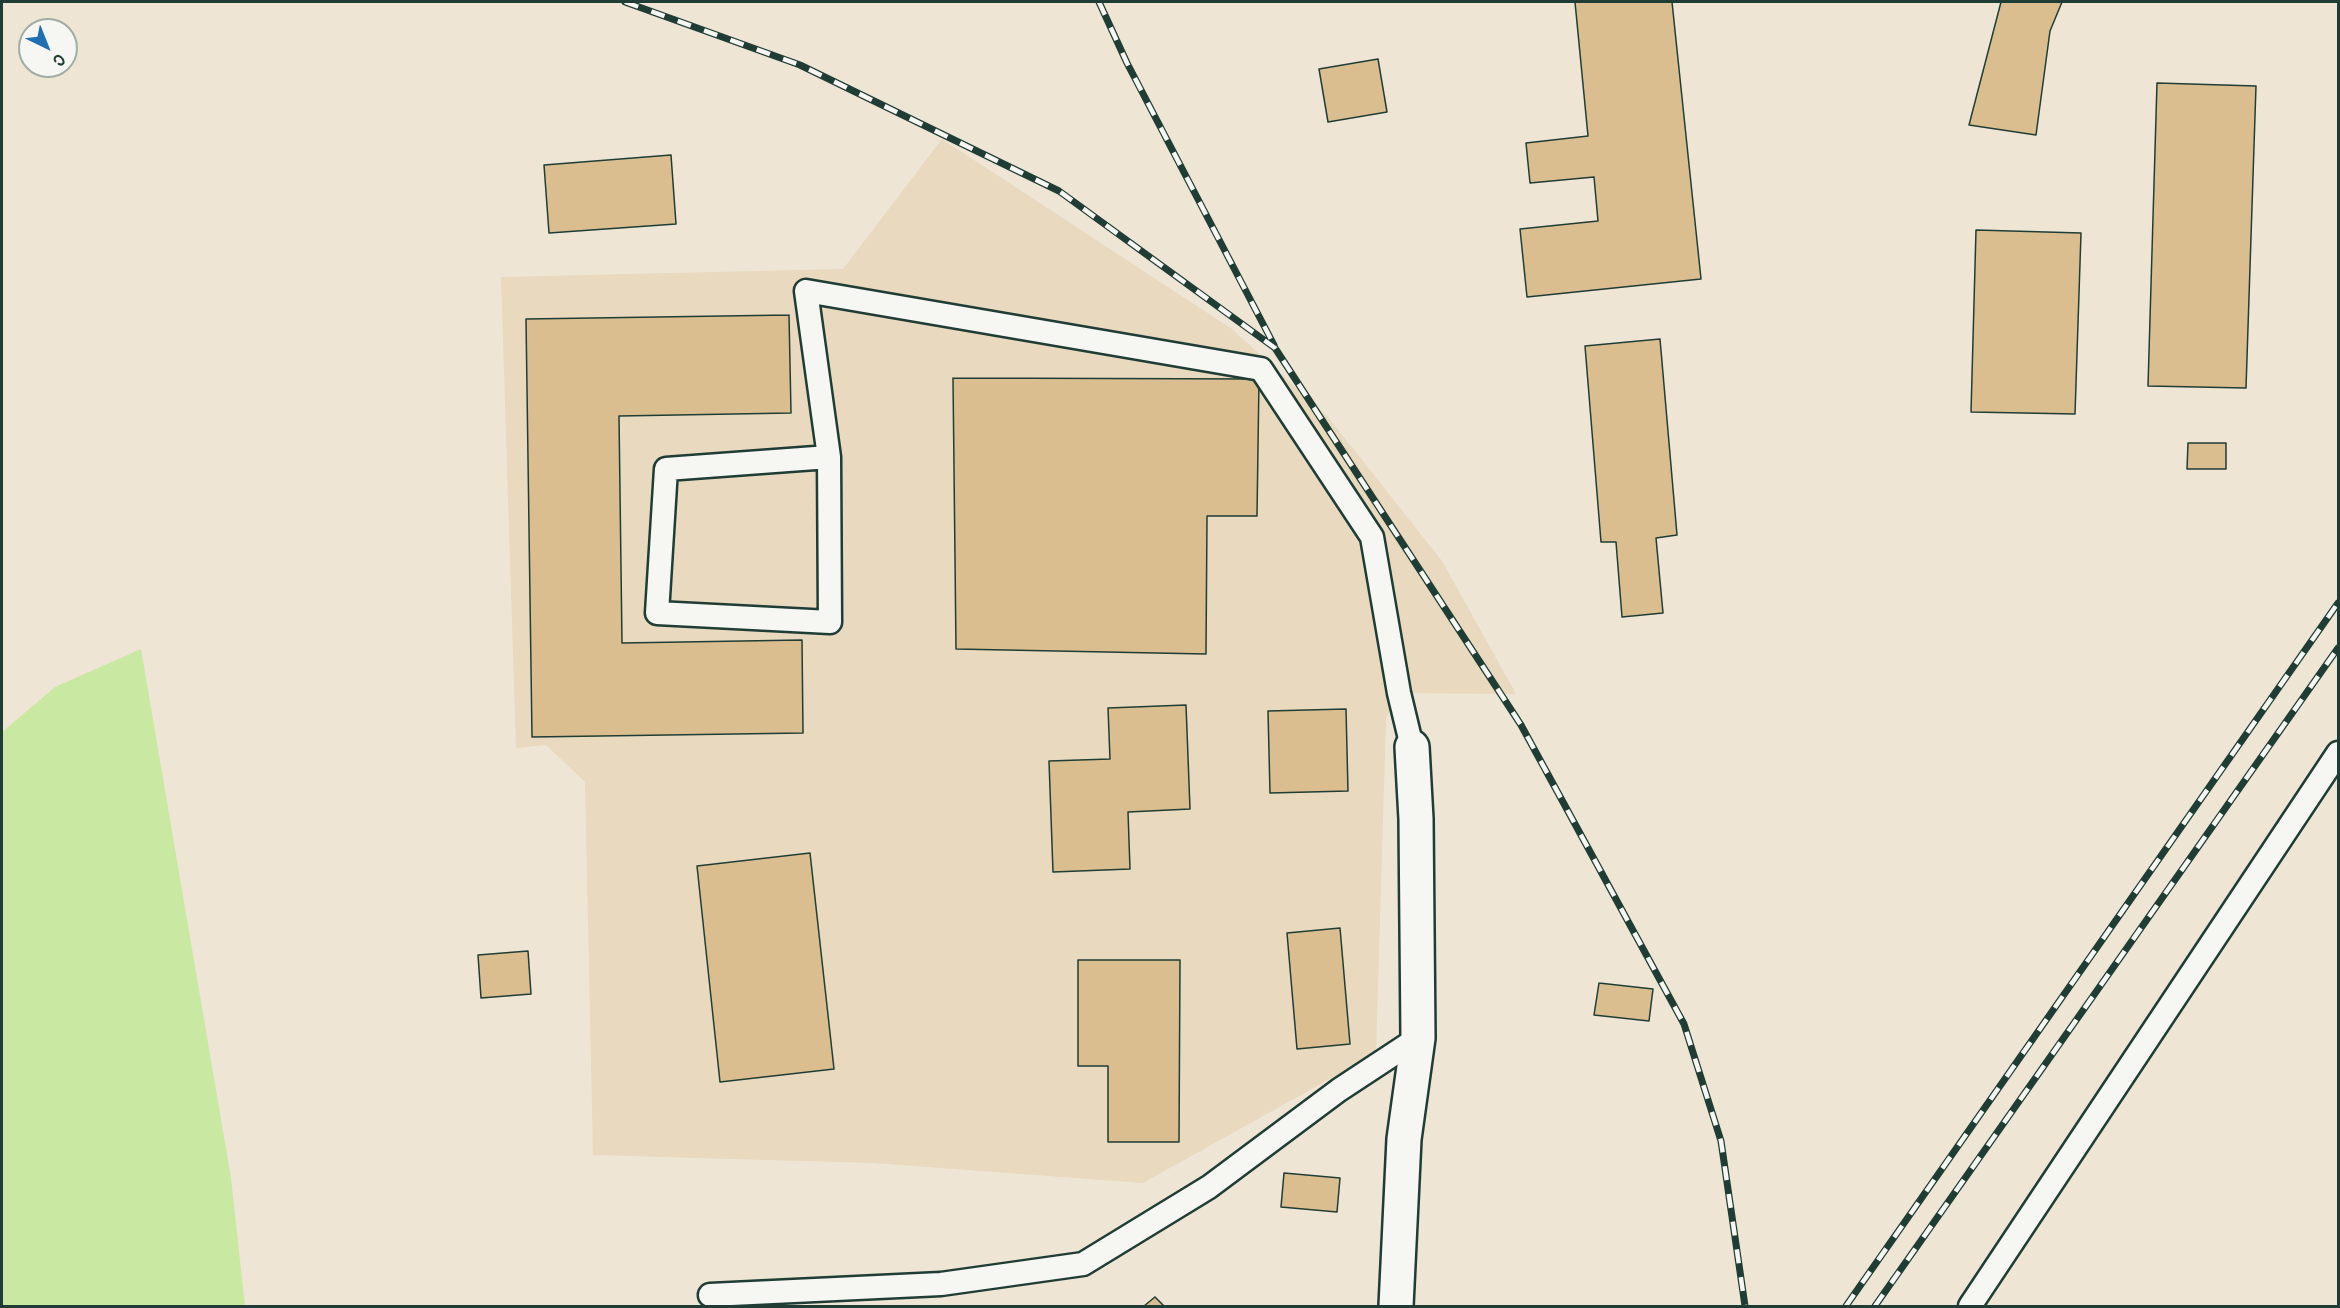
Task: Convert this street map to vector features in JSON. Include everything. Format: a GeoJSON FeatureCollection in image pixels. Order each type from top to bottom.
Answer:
{"type":"FeatureCollection","features":[{"type":"Feature","properties":{"kind":"street"},"geometry":{"type":"LineString","coordinates":[[1396,1306],[1404,1139],[1418,1038],[1416,819],[1412,747]]}},
{"type":"Feature","properties":{"kind":"lane"},"geometry":{"type":"LineString","coordinates":[[829,457],[666,469],[657,613],[830,622],[829,457],[806,291],[1261,369],[1372,537],[1399,693],[1412,747]]}},
{"type":"Feature","properties":{"kind":"lane"},"geometry":{"type":"LineString","coordinates":[[1970,1306],[2338,753]]}},
{"type":"Feature","properties":{"kind":"lane"},"geometry":{"type":"LineString","coordinates":[[710,1295],[941,1284],[1083,1264],[1209,1187],[1340,1090],[1418,1038]]}},
{"type":"Feature","properties":{"kind":"shaded area"},"geometry":{"type":"Polygon","coordinates":[[[942,139],[1232,329],[1328,417],[1442,561],[1516,694],[1399,693],[1386,718],[1376,1053],[1143,1183],[874,1163],[593,1155],[585,782],[546,745],[516,748],[501,277],[843,269],[942,139]]]}},
{"type":"Feature","properties":{"kind":"green space"},"geometry":{"type":"Polygon","coordinates":[[[141,649],[231,1178],[245,1306],[2,1306],[2,732],[55,687],[141,649]]]}},
{"type":"Feature","properties":{"kind":"building"},"geometry":{"type":"Polygon","coordinates":[[[1575,2],[1672,2],[1701,279],[1527,297],[1520,229],[1598,221],[1594,177],[1530,183],[1526,143],[1588,136],[1575,2]]]}},
{"type":"Feature","properties":{"kind":"building"},"geometry":{"type":"Polygon","coordinates":[[[2001,2],[2062,2],[2050,31],[2036,135],[1969,125],[2001,2]]]}},
{"type":"Feature","properties":{"kind":"building"},"geometry":{"type":"Polygon","coordinates":[[[1378,59],[1387,112],[1328,122],[1319,69],[1378,59]]]}},
{"type":"Feature","properties":{"kind":"building"},"geometry":{"type":"Polygon","coordinates":[[[2157,83],[2256,86],[2246,388],[2148,386],[2157,83]]]}},
{"type":"Feature","properties":{"kind":"building"},"geometry":{"type":"Polygon","coordinates":[[[671,155],[676,224],[549,233],[544,165],[671,155]]]}},
{"type":"Feature","properties":{"kind":"building"},"geometry":{"type":"Polygon","coordinates":[[[1976,230],[2081,233],[2075,414],[1971,412],[1976,230]]]}},
{"type":"Feature","properties":{"kind":"building"},"geometry":{"type":"Polygon","coordinates":[[[789,315],[791,413],[619,416],[622,643],[802,640],[803,733],[532,737],[526,319],[789,315]]]}},
{"type":"Feature","properties":{"kind":"building"},"geometry":{"type":"Polygon","coordinates":[[[1660,339],[1677,535],[1656,538],[1663,613],[1622,617],[1616,542],[1601,542],[1585,346],[1660,339]]]}},
{"type":"Feature","properties":{"kind":"building"},"geometry":{"type":"Polygon","coordinates":[[[953,378],[1259,379],[1257,516],[1207,516],[1206,654],[956,649],[953,378]]]}},
{"type":"Feature","properties":{"kind":"building"},"geometry":{"type":"Polygon","coordinates":[[[2188,443],[2226,443],[2226,469],[2187,469],[2188,443]]]}},
{"type":"Feature","properties":{"kind":"building"},"geometry":{"type":"Polygon","coordinates":[[[1186,705],[1190,809],[1128,812],[1130,869],[1053,872],[1049,761],[1110,759],[1108,708],[1186,705]]]}},
{"type":"Feature","properties":{"kind":"building"},"geometry":{"type":"Polygon","coordinates":[[[1346,709],[1348,791],[1270,793],[1268,711],[1346,709]]]}},
{"type":"Feature","properties":{"kind":"building"},"geometry":{"type":"Polygon","coordinates":[[[810,853],[834,1069],[720,1082],[697,866],[810,853]]]}},
{"type":"Feature","properties":{"kind":"building"},"geometry":{"type":"Polygon","coordinates":[[[1340,928],[1350,1044],[1297,1049],[1287,933],[1340,928]]]}},
{"type":"Feature","properties":{"kind":"building"},"geometry":{"type":"Polygon","coordinates":[[[528,951],[531,994],[481,998],[478,955],[528,951]]]}},
{"type":"Feature","properties":{"kind":"building"},"geometry":{"type":"Polygon","coordinates":[[[1078,960],[1180,960],[1179,1142],[1108,1142],[1108,1066],[1078,1066],[1078,960]]]}},
{"type":"Feature","properties":{"kind":"building"},"geometry":{"type":"Polygon","coordinates":[[[1599,983],[1653,989],[1649,1021],[1594,1015],[1599,983]]]}},
{"type":"Feature","properties":{"kind":"building"},"geometry":{"type":"Polygon","coordinates":[[[1284,1173],[1340,1178],[1337,1212],[1281,1207],[1284,1173]]]}},
{"type":"Feature","properties":{"kind":"building"},"geometry":{"type":"Polygon","coordinates":[[[1155,1297],[1164,1306],[1144,1306],[1155,1297]]]}},
{"type":"Feature","properties":{"kind":"railway"},"geometry":{"type":"LineString","coordinates":[[625,2],[800,65],[1059,191],[1275,348],[1521,725],[1684,1024],[1721,1141],[1745,1306]]}},
{"type":"Feature","properties":{"kind":"railway"},"geometry":{"type":"LineString","coordinates":[[1099,2],[1127,63],[1274,345]]}},
{"type":"Feature","properties":{"kind":"railway"},"geometry":{"type":"LineString","coordinates":[[1846,1306],[2338,603]]}},
{"type":"Feature","properties":{"kind":"railway"},"geometry":{"type":"LineString","coordinates":[[1875,1306],[2338,648]]}}]}
